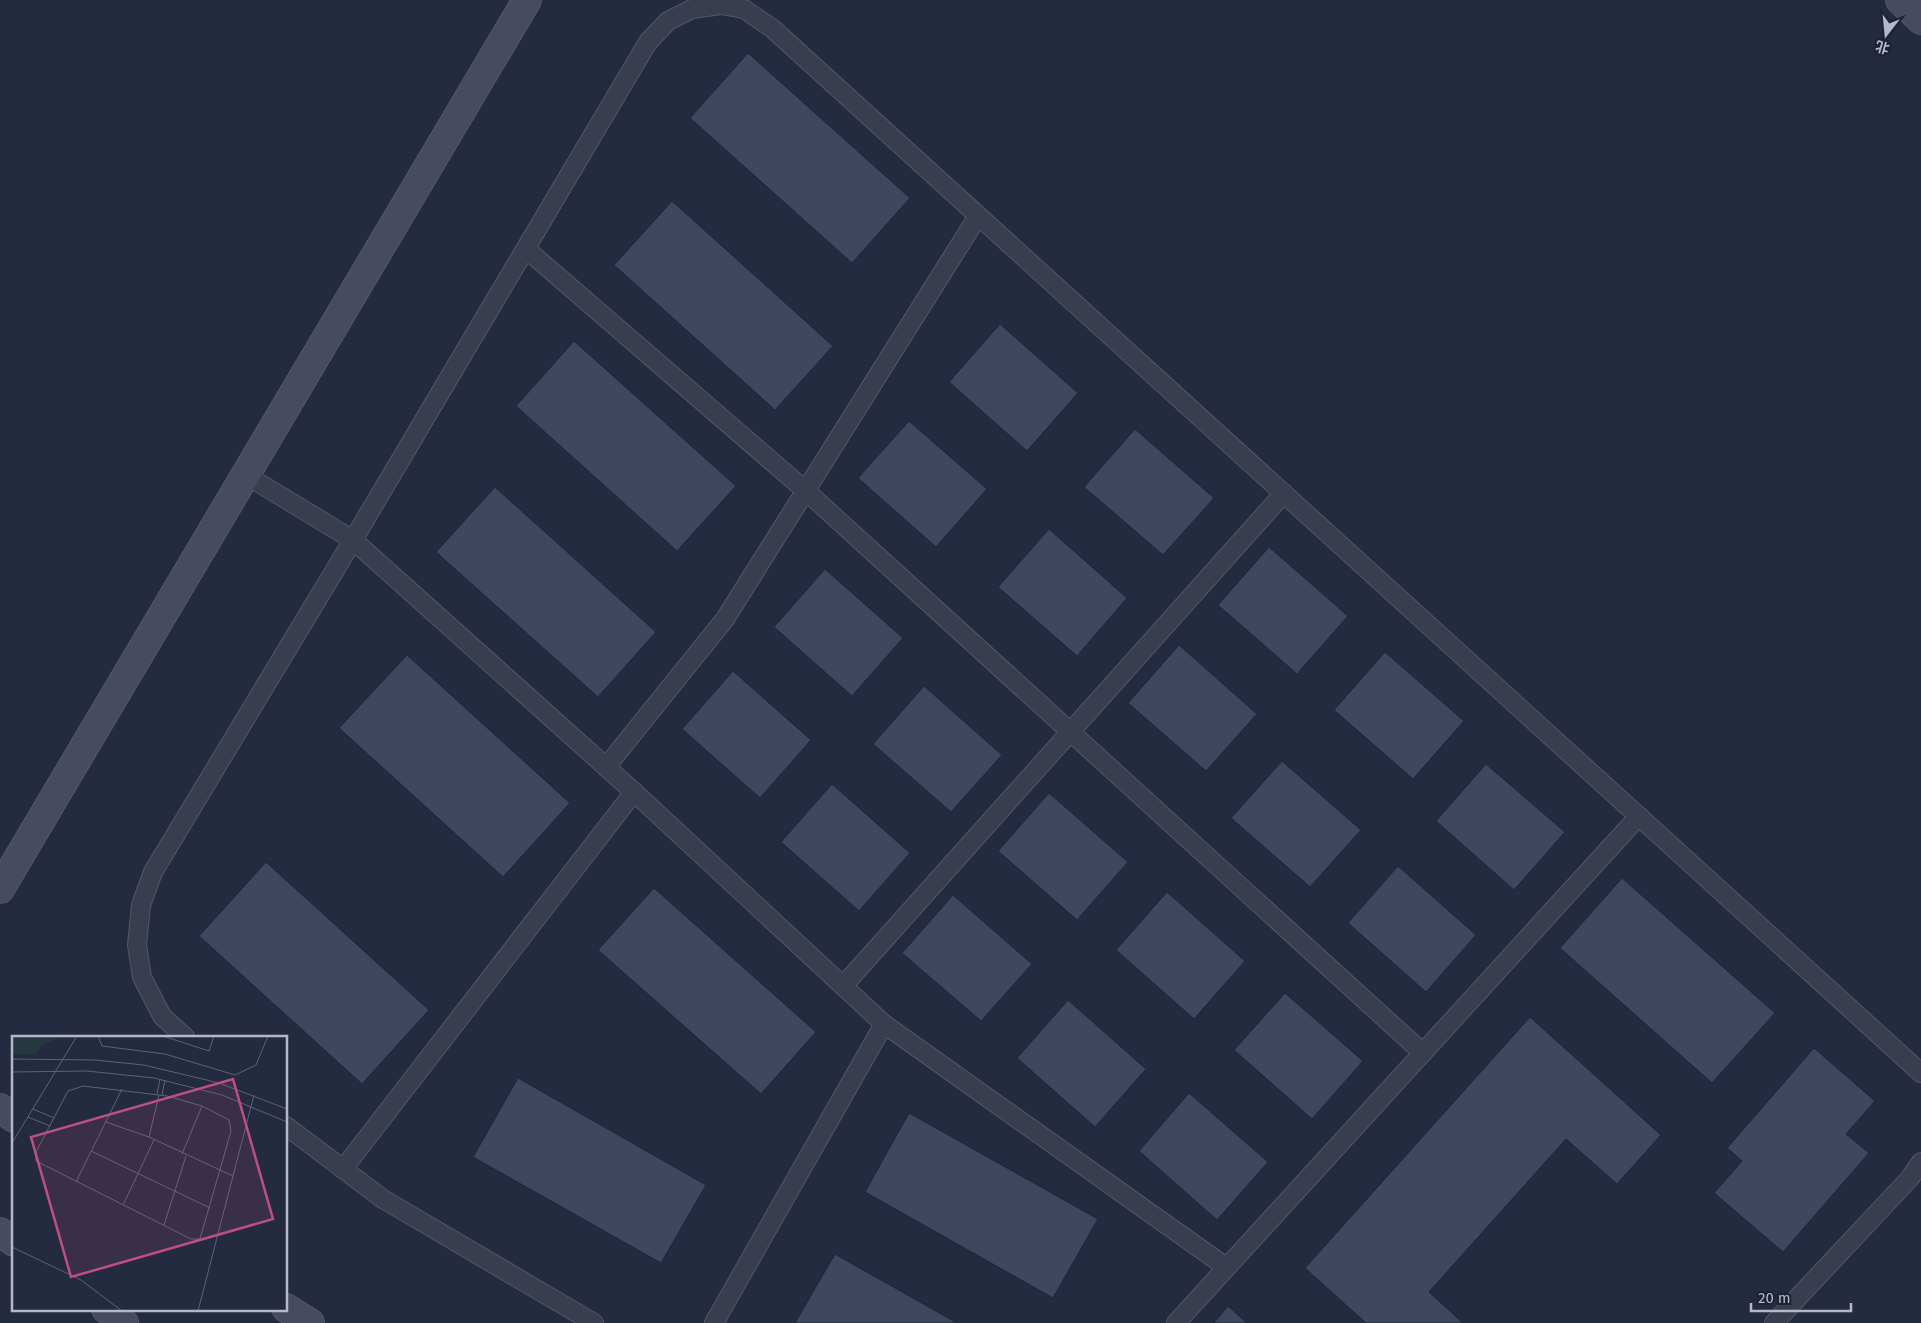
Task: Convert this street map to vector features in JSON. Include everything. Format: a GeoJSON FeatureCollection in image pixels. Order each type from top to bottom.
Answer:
{"type":"FeatureCollection","features":[{"type":"Feature","properties":{"kind":"main road"},"geometry":{"type":"LineString","coordinates":[[0,889],[528,0]]}},
{"type":"Feature","properties":{"kind":"main road"},"geometry":{"type":"LineString","coordinates":[[1900,0],[1921,20]]}},
{"type":"Feature","properties":{"kind":"main road"},"geometry":{"type":"LineString","coordinates":[[0,1108],[12,1117]]}},
{"type":"Feature","properties":{"kind":"main road"},"geometry":{"type":"LineString","coordinates":[[0,1232],[12,1241]]}},
{"type":"Feature","properties":{"kind":"main road"},"geometry":{"type":"LineString","coordinates":[[288,1309],[310,1323]]}},
{"type":"Feature","properties":{"kind":"main road"},"geometry":{"type":"LineString","coordinates":[[107,1310],[124,1323]]}},
{"type":"Feature","properties":{"kind":"lane"},"geometry":{"type":"LineString","coordinates":[[184,1036],[162,1016],[142,977],[137,944],[141,905],[153,872],[353,540],[648,42],[668,21],[692,10],[721,5],[744,9],[773,29],[1921,1073]]}},
{"type":"Feature","properties":{"kind":"lane"},"geometry":{"type":"LineString","coordinates":[[606,767],[725,619],[978,216]]}},
{"type":"Feature","properties":{"kind":"lane"},"geometry":{"type":"LineString","coordinates":[[526,249],[806,491],[1423,1053]]}},
{"type":"Feature","properties":{"kind":"lane"},"geometry":{"type":"LineString","coordinates":[[246,474],[353,540],[634,792],[884,1024],[1226,1267]]}},
{"type":"Feature","properties":{"kind":"lane"},"geometry":{"type":"LineString","coordinates":[[843,986],[1284,493]]}},
{"type":"Feature","properties":{"kind":"lane"},"geometry":{"type":"LineString","coordinates":[[343,1169],[634,792]]}},
{"type":"Feature","properties":{"kind":"lane"},"geometry":{"type":"LineString","coordinates":[[1176,1323],[1639,816]]}},
{"type":"Feature","properties":{"kind":"lane"},"geometry":{"type":"LineString","coordinates":[[714,1323],[884,1024]]}},
{"type":"Feature","properties":{"kind":"lane"},"geometry":{"type":"LineString","coordinates":[[288,1128],[383,1199],[594,1323]]}},
{"type":"Feature","properties":{"kind":"lane"},"geometry":{"type":"LineString","coordinates":[[1774,1323],[1910,1178],[1921,1162]]}},
{"type":"Feature","properties":{"kind":"building"},"geometry":{"type":"Polygon","coordinates":[[[748,53],[910,198],[852,263],[690,118],[748,53]]]}},
{"type":"Feature","properties":{"kind":"building"},"geometry":{"type":"Polygon","coordinates":[[[672,201],[833,346],[775,410],[614,265],[672,201]]]}},
{"type":"Feature","properties":{"kind":"building"},"geometry":{"type":"Polygon","coordinates":[[[1000,324],[1078,393],[1027,451],[949,382],[1000,324]]]}},
{"type":"Feature","properties":{"kind":"building"},"geometry":{"type":"Polygon","coordinates":[[[574,341],[736,486],[677,551],[516,406],[574,341]]]}},
{"type":"Feature","properties":{"kind":"building"},"geometry":{"type":"Polygon","coordinates":[[[909,421],[987,489],[936,547],[858,478],[909,421]]]}},
{"type":"Feature","properties":{"kind":"building"},"geometry":{"type":"Polygon","coordinates":[[[1135,429],[1214,498],[1163,555],[1084,487],[1135,429]]]}},
{"type":"Feature","properties":{"kind":"building"},"geometry":{"type":"Polygon","coordinates":[[[495,487],[656,632],[598,697],[436,552],[495,487]]]}},
{"type":"Feature","properties":{"kind":"building"},"geometry":{"type":"Polygon","coordinates":[[[1049,529],[1127,598],[1077,656],[998,587],[1049,529]]]}},
{"type":"Feature","properties":{"kind":"building"},"geometry":{"type":"Polygon","coordinates":[[[1269,547],[1348,616],[1297,674],[1218,605],[1269,547]]]}},
{"type":"Feature","properties":{"kind":"building"},"geometry":{"type":"Polygon","coordinates":[[[825,569],[903,638],[852,696],[774,627],[825,569]]]}},
{"type":"Feature","properties":{"kind":"building"},"geometry":{"type":"Polygon","coordinates":[[[1179,645],[1257,714],[1206,771],[1128,703],[1179,645]]]}},
{"type":"Feature","properties":{"kind":"building"},"geometry":{"type":"Polygon","coordinates":[[[1385,652],[1464,721],[1413,779],[1334,710],[1385,652]]]}},
{"type":"Feature","properties":{"kind":"building"},"geometry":{"type":"Polygon","coordinates":[[[407,655],[570,803],[503,877],[339,728],[407,655]]]}},
{"type":"Feature","properties":{"kind":"building"},"geometry":{"type":"Polygon","coordinates":[[[733,671],[811,740],[760,798],[682,729],[733,671]]]}},
{"type":"Feature","properties":{"kind":"building"},"geometry":{"type":"Polygon","coordinates":[[[924,686],[1002,755],[951,812],[873,744],[924,686]]]}},
{"type":"Feature","properties":{"kind":"building"},"geometry":{"type":"Polygon","coordinates":[[[1282,761],[1361,830],[1310,887],[1231,818],[1282,761]]]}},
{"type":"Feature","properties":{"kind":"building"},"geometry":{"type":"Polygon","coordinates":[[[1486,764],[1565,832],[1514,890],[1436,821],[1486,764]]]}},
{"type":"Feature","properties":{"kind":"building"},"geometry":{"type":"Polygon","coordinates":[[[832,784],[910,853],[859,911],[781,842],[832,784]]]}},
{"type":"Feature","properties":{"kind":"building"},"geometry":{"type":"Polygon","coordinates":[[[1049,793],[1128,862],[1077,920],[998,851],[1049,793]]]}},
{"type":"Feature","properties":{"kind":"building"},"geometry":{"type":"Polygon","coordinates":[[[266,862],[429,1010],[362,1084],[199,936],[266,862]]]}},
{"type":"Feature","properties":{"kind":"building"},"geometry":{"type":"Polygon","coordinates":[[[1398,866],[1476,935],[1426,992],[1348,923],[1398,866]]]}},
{"type":"Feature","properties":{"kind":"building"},"geometry":{"type":"Polygon","coordinates":[[[1622,878],[1775,1013],[1712,1083],[1560,948],[1622,878]]]}},
{"type":"Feature","properties":{"kind":"building"},"geometry":{"type":"Polygon","coordinates":[[[654,888],[816,1032],[761,1094],[598,950],[654,888]]]}},
{"type":"Feature","properties":{"kind":"building"},"geometry":{"type":"Polygon","coordinates":[[[1167,892],[1245,961],[1194,1019],[1116,950],[1167,892]]]}},
{"type":"Feature","properties":{"kind":"building"},"geometry":{"type":"Polygon","coordinates":[[[953,895],[1032,964],[981,1021],[902,953],[953,895]]]}},
{"type":"Feature","properties":{"kind":"building"},"geometry":{"type":"Polygon","coordinates":[[[1285,993],[1363,1061],[1312,1119],[1234,1050],[1285,993]]]}},
{"type":"Feature","properties":{"kind":"building"},"geometry":{"type":"Polygon","coordinates":[[[1068,1000],[1146,1069],[1095,1127],[1017,1058],[1068,1000]]]}},
{"type":"Feature","properties":{"kind":"building"},"geometry":{"type":"Polygon","coordinates":[[[1530,1017],[1661,1135],[1617,1184],[1566,1139],[1429,1292],[1463,1323],[1366,1323],[1305,1268],[1530,1017]]]}},
{"type":"Feature","properties":{"kind":"building"},"geometry":{"type":"Polygon","coordinates":[[[1814,1048],[1875,1101],[1846,1134],[1869,1153],[1783,1252],[1714,1193],[1742,1161],[1727,1148],[1814,1048]]]}},
{"type":"Feature","properties":{"kind":"building"},"geometry":{"type":"Polygon","coordinates":[[[518,1078],[706,1185],[661,1263],[473,1157],[518,1078]]]}},
{"type":"Feature","properties":{"kind":"building"},"geometry":{"type":"Polygon","coordinates":[[[1189,1093],[1268,1162],[1217,1220],[1139,1151],[1189,1093]]]}},
{"type":"Feature","properties":{"kind":"building"},"geometry":{"type":"Polygon","coordinates":[[[909,1113],[1098,1219],[1053,1298],[865,1192],[909,1113]]]}},
{"type":"Feature","properties":{"kind":"building"},"geometry":{"type":"Polygon","coordinates":[[[835,1254],[957,1323],[795,1323],[835,1254]]]}},
{"type":"Feature","properties":{"kind":"building"},"geometry":{"type":"Polygon","coordinates":[[[1228,1306],[1247,1323],[1214,1323],[1228,1306]]]}}]}
